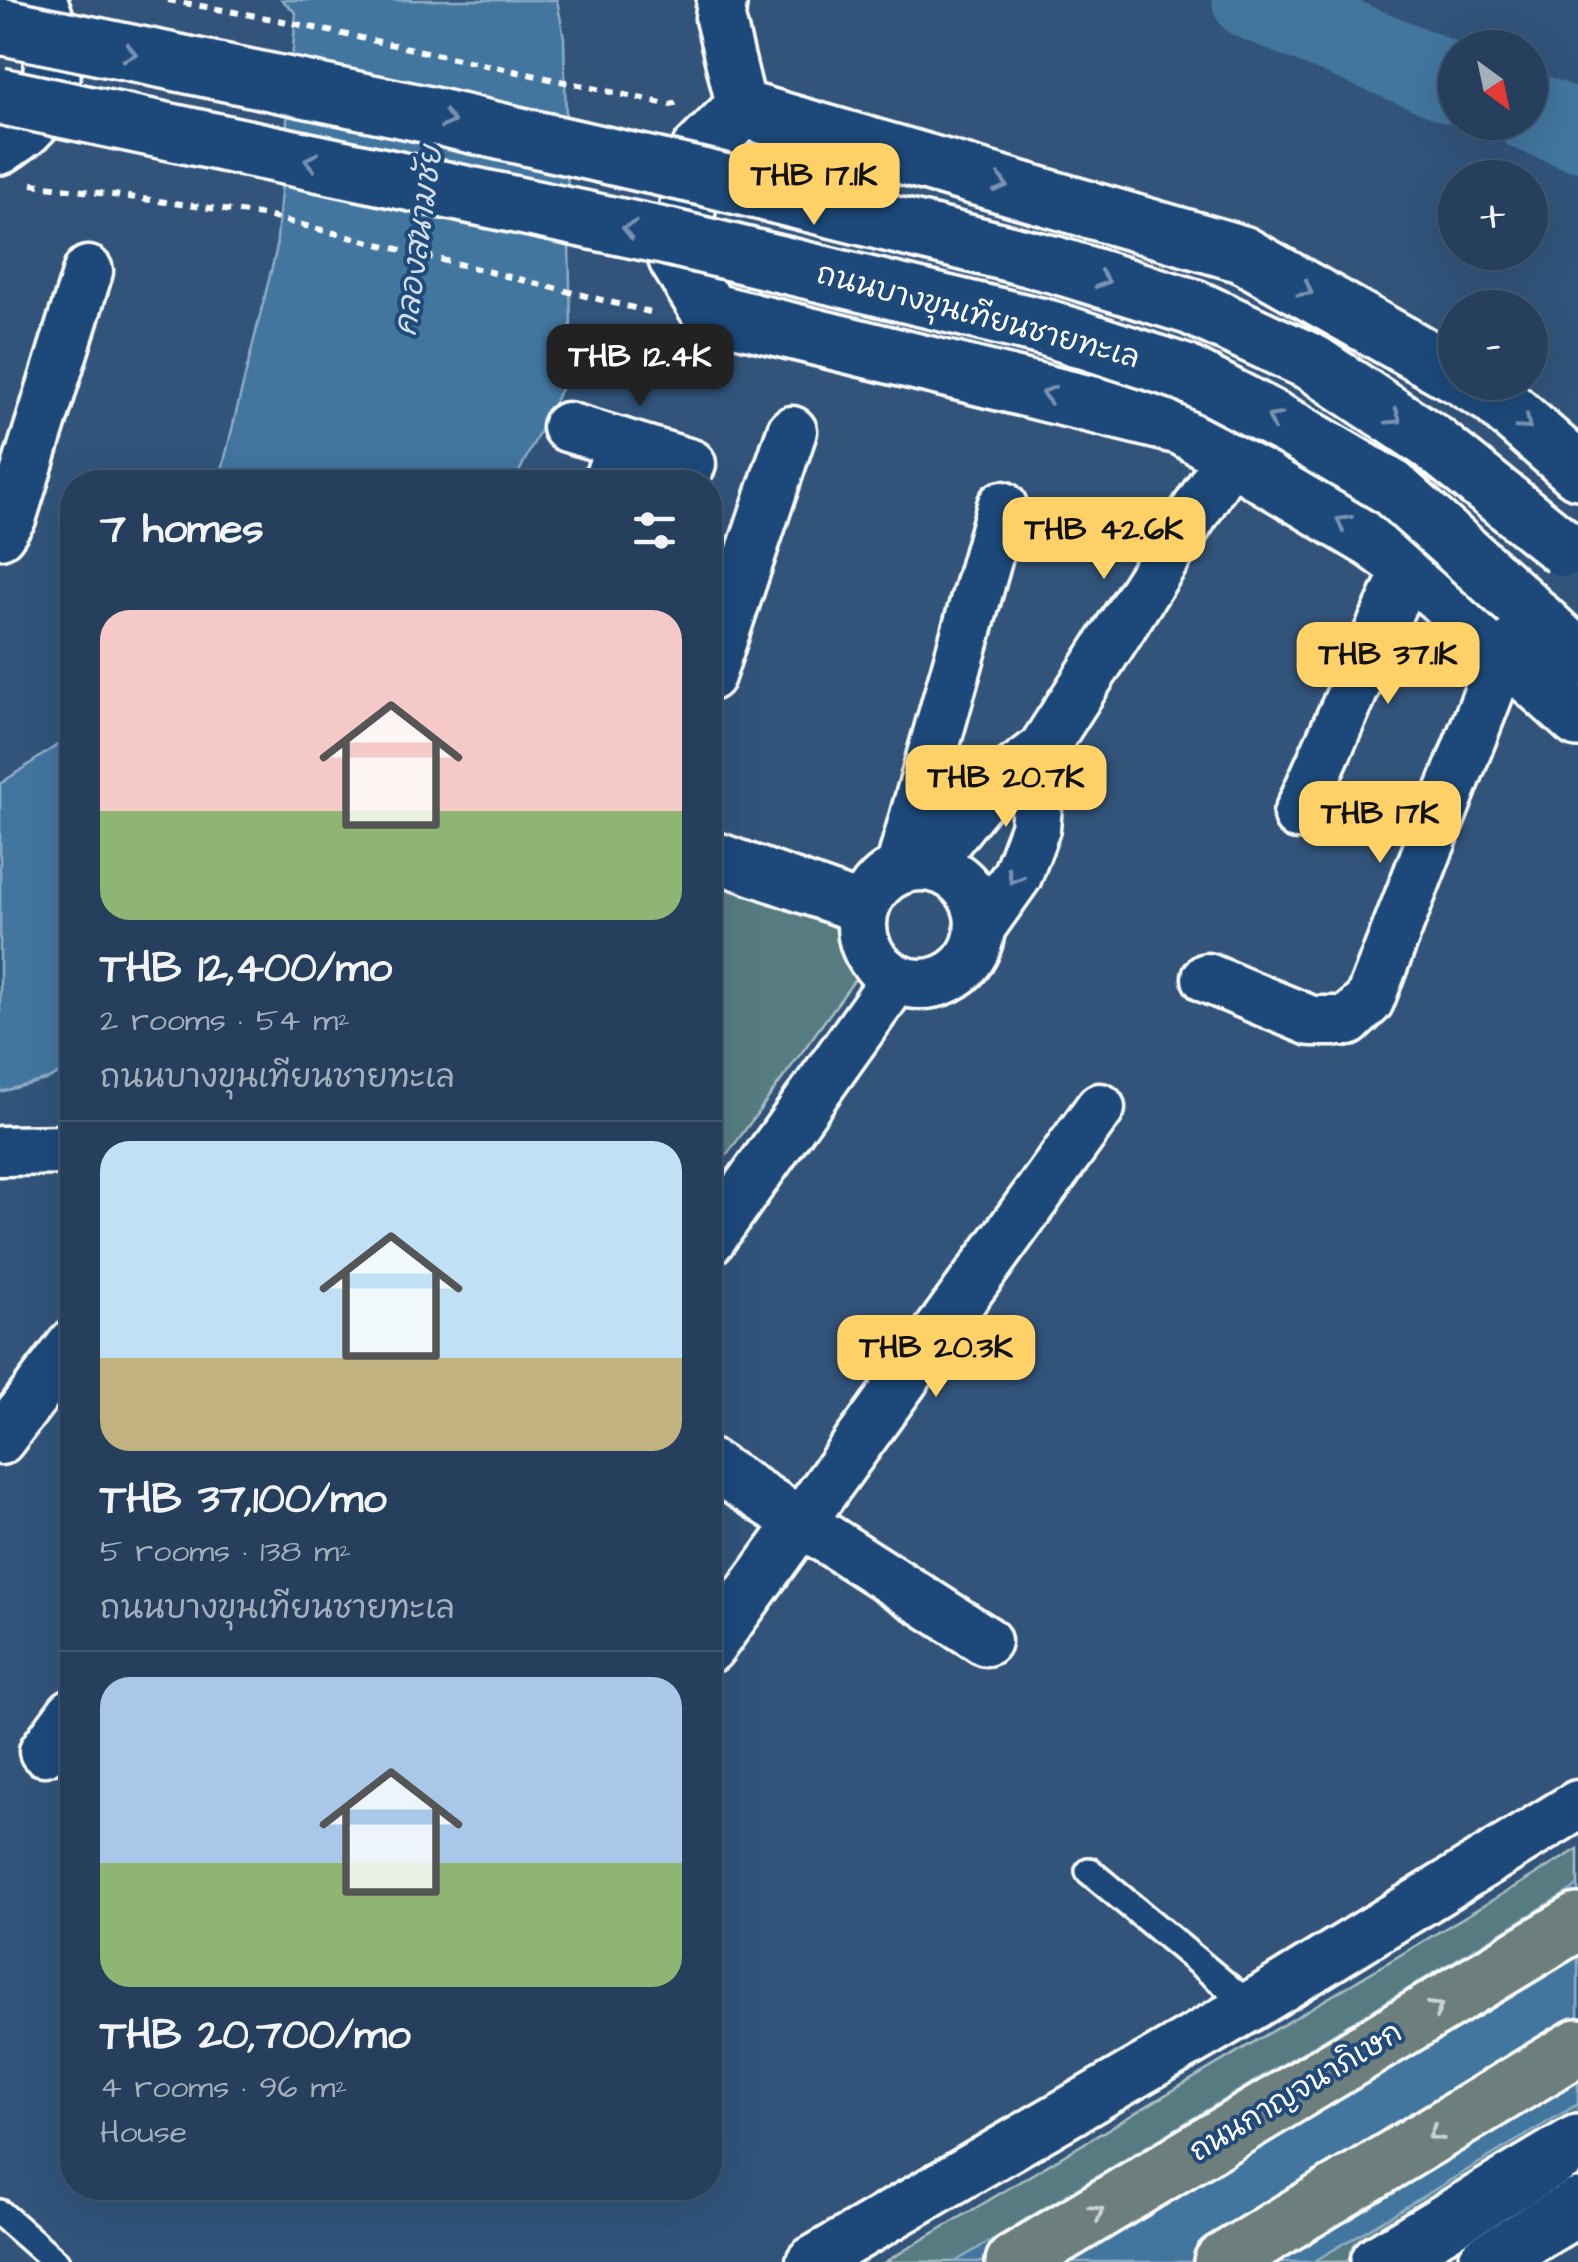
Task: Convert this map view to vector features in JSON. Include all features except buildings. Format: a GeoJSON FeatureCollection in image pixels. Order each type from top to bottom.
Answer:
{"type":"FeatureCollection","features":[{"type":"Feature","properties":{"kind":"highway","name":"ถนนกาญจนาภิเษก"},"geometry":{"type":"LineString","coordinates":[[1014,2262],[1578,1922]]}},
{"type":"Feature","properties":{"kind":"highway"},"geometry":{"type":"LineString","coordinates":[[1222,2262],[1578,2048]]}},
{"type":"Feature","properties":{"kind":"main road"},"geometry":{"type":"LineString","coordinates":[[9,164],[45,100],[54,67],[50,27],[38,0]]}},
{"type":"Feature","properties":{"kind":"main road"},"geometry":{"type":"LineString","coordinates":[[0,26],[702,177],[1056,266],[1192,308],[1313,363],[1433,443],[1572,554]]}},
{"type":"Feature","properties":{"kind":"main road","name":"ถนนบางขุนเทียนชายทะเล"},"geometry":{"type":"LineString","coordinates":[[0,96],[668,237],[1047,328],[1185,373],[1292,429],[1392,488],[1512,626],[1578,658]]}},
{"type":"Feature","properties":{"kind":"main road"},"geometry":{"type":"LineString","coordinates":[[1438,364],[1242,254],[742,108],[700,152],[677,259],[710,312],[1183,427],[1512,626],[1578,720]]}},
{"type":"Feature","properties":{"kind":"main road"},"geometry":{"type":"LineString","coordinates":[[1498,400],[1578,471]]}},
{"type":"Feature","properties":{"kind":"main road"},"geometry":{"type":"LineString","coordinates":[[1379,2262],[1578,2143]]}},
{"type":"Feature","properties":{"kind":"main road"},"geometry":{"type":"LineString","coordinates":[[1486,2262],[1578,2206]]}},
{"type":"Feature","properties":{"kind":"street"},"geometry":{"type":"LineString","coordinates":[[722,0],[720,18],[742,108]]}},
{"type":"Feature","properties":{"kind":"street"},"geometry":{"type":"LineString","coordinates":[[0,534],[12,516],[88,271]]}},
{"type":"Feature","properties":{"kind":"street"},"geometry":{"type":"LineString","coordinates":[[567,427],[615,463],[691,464]]}},
{"type":"Feature","properties":{"kind":"street"},"geometry":{"type":"LineString","coordinates":[[722,640],[792,431]]}},
{"type":"Feature","properties":{"kind":"street"},"geometry":{"type":"LineString","coordinates":[[914,867],[954,874],[972,892],[981,916],[979,942],[966,965],[945,980],[920,986],[894,980],[873,962],[862,937],[863,909],[877,884],[914,867],[986,792],[1042,750],[1232,456]]}},
{"type":"Feature","properties":{"kind":"street"},"geometry":{"type":"LineString","coordinates":[[914,867],[1002,506]]}},
{"type":"Feature","properties":{"kind":"street"},"geometry":{"type":"LineString","coordinates":[[1298,815],[1410,566]]}},
{"type":"Feature","properties":{"kind":"street"},"geometry":{"type":"LineString","coordinates":[[1207,978],[1312,1022],[1348,1021],[1369,1002],[1512,626]]}},
{"type":"Feature","properties":{"kind":"street"},"geometry":{"type":"LineString","coordinates":[[980,928],[1017,876],[1035,828],[1042,750]]}},
{"type":"Feature","properties":{"kind":"street"},"geometry":{"type":"LineString","coordinates":[[722,859],[863,909]]}},
{"type":"Feature","properties":{"kind":"street"},"geometry":{"type":"LineString","coordinates":[[722,1223],[894,980]]}},
{"type":"Feature","properties":{"kind":"street"},"geometry":{"type":"LineString","coordinates":[[722,1631],[1100,1108]]}},
{"type":"Feature","properties":{"kind":"street"},"geometry":{"type":"LineString","coordinates":[[0,1152],[60,1150]]}},
{"type":"Feature","properties":{"kind":"street"},"geometry":{"type":"LineString","coordinates":[[0,1440],[60,1361]]}},
{"type":"Feature","properties":{"kind":"street"},"geometry":{"type":"LineString","coordinates":[[722,1472],[986,1642]]}},
{"type":"Feature","properties":{"kind":"street"},"geometry":{"type":"LineString","coordinates":[[44,1750],[60,1729]]}},
{"type":"Feature","properties":{"kind":"street"},"geometry":{"type":"LineString","coordinates":[[811,2262],[1250,2006],[1578,1806]]}},
{"type":"Feature","properties":{"kind":"lane"},"geometry":{"type":"LineString","coordinates":[[1090,1870],[1250,2006]]}},
{"type":"Feature","properties":{"kind":"lane"},"geometry":{"type":"LineString","coordinates":[[0,2213],[56,2262]]}},
{"type":"Feature","properties":{"kind":"path"},"geometry":{"type":"LineString","coordinates":[[168,0],[671,104]]}},
{"type":"Feature","properties":{"kind":"path"},"geometry":{"type":"LineString","coordinates":[[9,164],[262,215],[660,314]]}},
{"type":"Feature","properties":{"kind":"green space"},"geometry":{"type":"Polygon","coordinates":[[[722,887],[838,921],[856,978],[722,1162],[722,887]]]}},
{"type":"Feature","properties":{"kind":"green space"},"geometry":{"type":"Polygon","coordinates":[[[1578,1849],[1578,2121],[1346,2262],[885,2262],[1578,1849]]]}},
{"type":"Feature","properties":{"kind":"water","name":"คลองสนามชัย"},"geometry":{"type":"Polygon","coordinates":[[[282,0],[557,0],[564,38],[572,367],[520,470],[222,470],[276,251],[296,13],[282,0]]]}},
{"type":"Feature","properties":{"kind":"water"},"geometry":{"type":"Polygon","coordinates":[[[60,743],[60,1073],[0,1092],[0,784],[60,743]]]}},
{"type":"Feature","properties":{"kind":"water"},"geometry":{"type":"Polygon","coordinates":[[[1578,1886],[1578,2104],[1313,2262],[955,2262],[1578,1886]]]}},
{"type":"Feature","properties":{"kind":"waterway"},"geometry":{"type":"LineString","coordinates":[[1252,0],[1438,77]]}},
{"type":"Feature","properties":{"kind":"waterway"},"geometry":{"type":"LineString","coordinates":[[1548,119],[1578,131]]}}]}
